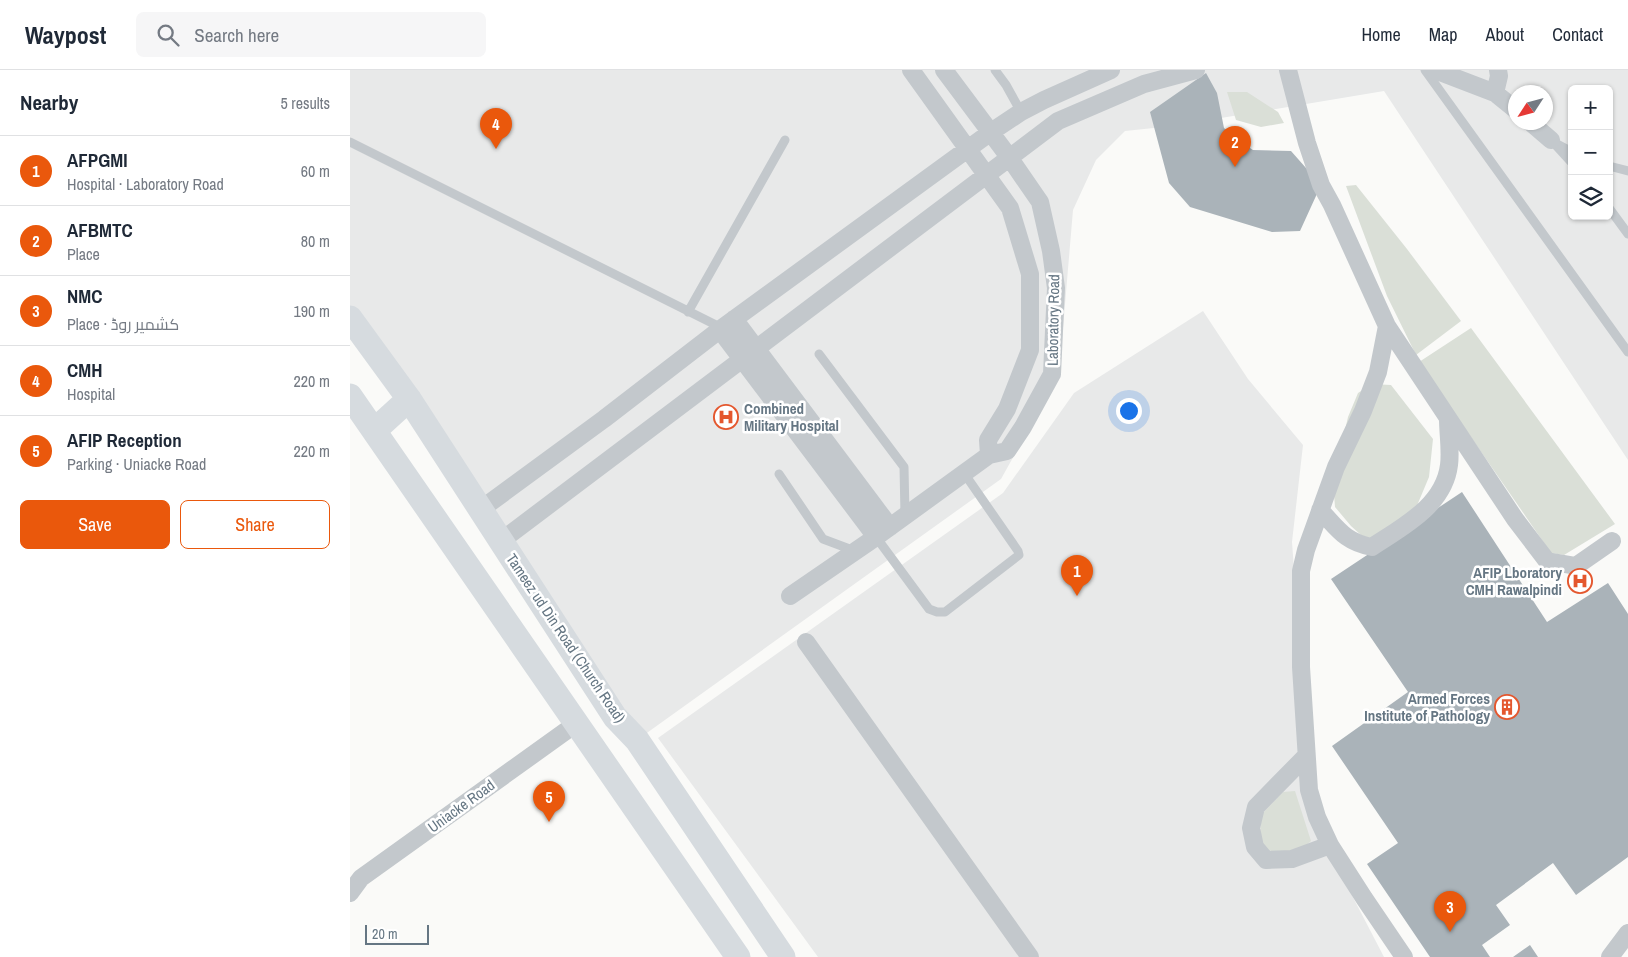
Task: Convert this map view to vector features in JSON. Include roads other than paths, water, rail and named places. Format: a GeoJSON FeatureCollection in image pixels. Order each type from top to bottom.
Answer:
{"type":"FeatureCollection","features":[{"type":"Feature","properties":{"kind":"main road","name":"Tameez ud Din Road (Church Road)"},"geometry":{"type":"LineString","coordinates":[[350,318],[410,398],[480,510],[615,717],[637,740],[783,957]]}},
{"type":"Feature","properties":{"kind":"main road"},"geometry":{"type":"LineString","coordinates":[[350,396],[738,957]]}},
{"type":"Feature","properties":{"kind":"main road"},"geometry":{"type":"LineString","coordinates":[[374,430],[410,398]]}},
{"type":"Feature","properties":{"kind":"street","name":"Laboratory Road"},"geometry":{"type":"LineString","coordinates":[[911,70],[1010,208],[1030,274],[1030,350],[1007,409],[988,440],[989,455]]}},
{"type":"Feature","properties":{"kind":"street","name":"Laboratory Road"},"geometry":{"type":"LineString","coordinates":[[790,596],[883,532],[989,455],[1007,451],[1023,427],[1052,374],[1056,288],[1052,250],[1040,202],[1009,156],[944,70]]}},
{"type":"Feature","properties":{"kind":"street"},"geometry":{"type":"LineString","coordinates":[[480,510],[726,326],[991,132],[1021,112],[1044,100],[1111,70]]}},
{"type":"Feature","properties":{"kind":"street"},"geometry":{"type":"LineString","coordinates":[[501,540],[1058,121],[1144,84],[1196,70]]}},
{"type":"Feature","properties":{"kind":"street"},"geometry":{"type":"LineString","coordinates":[[1288,70],[1307,144],[1321,185],[1387,326],[1515,519],[1547,561],[1576,566],[1612,541]]}},
{"type":"Feature","properties":{"kind":"street"},"geometry":{"type":"LineString","coordinates":[[1435,70],[1495,93],[1508,104]]}},
{"type":"Feature","properties":{"kind":"street"},"geometry":{"type":"LineString","coordinates":[[1495,93],[1499,76],[1498,70]]}},
{"type":"Feature","properties":{"kind":"street"},"geometry":{"type":"LineString","coordinates":[[1539,130],[1551,140]]}},
{"type":"Feature","properties":{"kind":"street"},"geometry":{"type":"LineString","coordinates":[[726,326],[756,348],[883,532]]}},
{"type":"Feature","properties":{"kind":"street"},"geometry":{"type":"LineString","coordinates":[[726,326],[742,358],[883,532]]}},
{"type":"Feature","properties":{"kind":"street"},"geometry":{"type":"LineString","coordinates":[[1387,326],[1378,372],[1363,411],[1336,467],[1306,550],[1301,571],[1300,667],[1309,790],[1317,817],[1330,845],[1404,957]]}},
{"type":"Feature","properties":{"kind":"street"},"geometry":{"type":"LineString","coordinates":[[1320,510],[1345,537],[1358,544],[1372,547],[1422,513],[1444,484],[1449,465],[1448,419]]}},
{"type":"Feature","properties":{"kind":"street"},"geometry":{"type":"LineString","coordinates":[[806,642],[1030,957]]}},
{"type":"Feature","properties":{"kind":"street","name":"Uniacke Road"},"geometry":{"type":"LineString","coordinates":[[350,893],[361,878],[577,723]]}},
{"type":"Feature","properties":{"kind":"street"},"geometry":{"type":"LineString","coordinates":[[1306,756],[1256,807],[1250,828],[1255,847],[1266,860],[1292,859],[1330,845]]}},
{"type":"Feature","properties":{"kind":"street"},"geometry":{"type":"LineString","coordinates":[[1610,957],[1628,933]]}},
{"type":"Feature","properties":{"kind":"lane"},"geometry":{"type":"LineString","coordinates":[[995,70],[1021,112]]}},
{"type":"Feature","properties":{"kind":"lane"},"geometry":{"type":"LineString","coordinates":[[1425,70],[1628,352]]}},
{"type":"Feature","properties":{"kind":"lane"},"geometry":{"type":"LineString","coordinates":[[688,312],[785,140]]}},
{"type":"Feature","properties":{"kind":"lane"},"geometry":{"type":"LineString","coordinates":[[1551,140],[1568,150]]}},
{"type":"Feature","properties":{"kind":"lane"},"geometry":{"type":"LineString","coordinates":[[1551,140],[1568,159]]}},
{"type":"Feature","properties":{"kind":"lane"},"geometry":{"type":"LineString","coordinates":[[350,142],[688,312],[726,326]]}},
{"type":"Feature","properties":{"kind":"lane"},"geometry":{"type":"LineString","coordinates":[[1613,167],[1628,170]]}},
{"type":"Feature","properties":{"kind":"lane"},"geometry":{"type":"LineString","coordinates":[[1613,213],[1628,234]]}},
{"type":"Feature","properties":{"kind":"lane"},"geometry":{"type":"LineString","coordinates":[[819,354],[904,467],[905,515]]}},
{"type":"Feature","properties":{"kind":"lane"},"geometry":{"type":"LineString","coordinates":[[883,532],[929,609],[945,612],[1019,555],[964,473]]}},
{"type":"Feature","properties":{"kind":"lane"},"geometry":{"type":"LineString","coordinates":[[779,474],[823,539],[855,551]]}},
{"type":"Feature","properties":{"kind":"place","name":"CMH"},"geometry":{"type":"Point","coordinates":[496,149]}},
{"type":"Feature","properties":{"kind":"place","name":"AFBMTC"},"geometry":{"type":"Point","coordinates":[1235,167]}},
{"type":"Feature","properties":{"kind":"place","name":"Combined Military Hospital"},"geometry":{"type":"Point","coordinates":[726,417]}},
{"type":"Feature","properties":{"kind":"place","name":"AFIP Lboratory CMH Rawalpindi"},"geometry":{"type":"Point","coordinates":[1580,581]}},
{"type":"Feature","properties":{"kind":"place","name":"AFPGMI"},"geometry":{"type":"Point","coordinates":[1077,596]}},
{"type":"Feature","properties":{"kind":"place","name":"Armed Forces Institute of Pathology"},"geometry":{"type":"Point","coordinates":[1507,707]}},
{"type":"Feature","properties":{"kind":"place","name":"AFIP Reception"},"geometry":{"type":"Point","coordinates":[549,822]}},
{"type":"Feature","properties":{"kind":"place","name":"NMC"},"geometry":{"type":"Point","coordinates":[1450,932]}}]}
